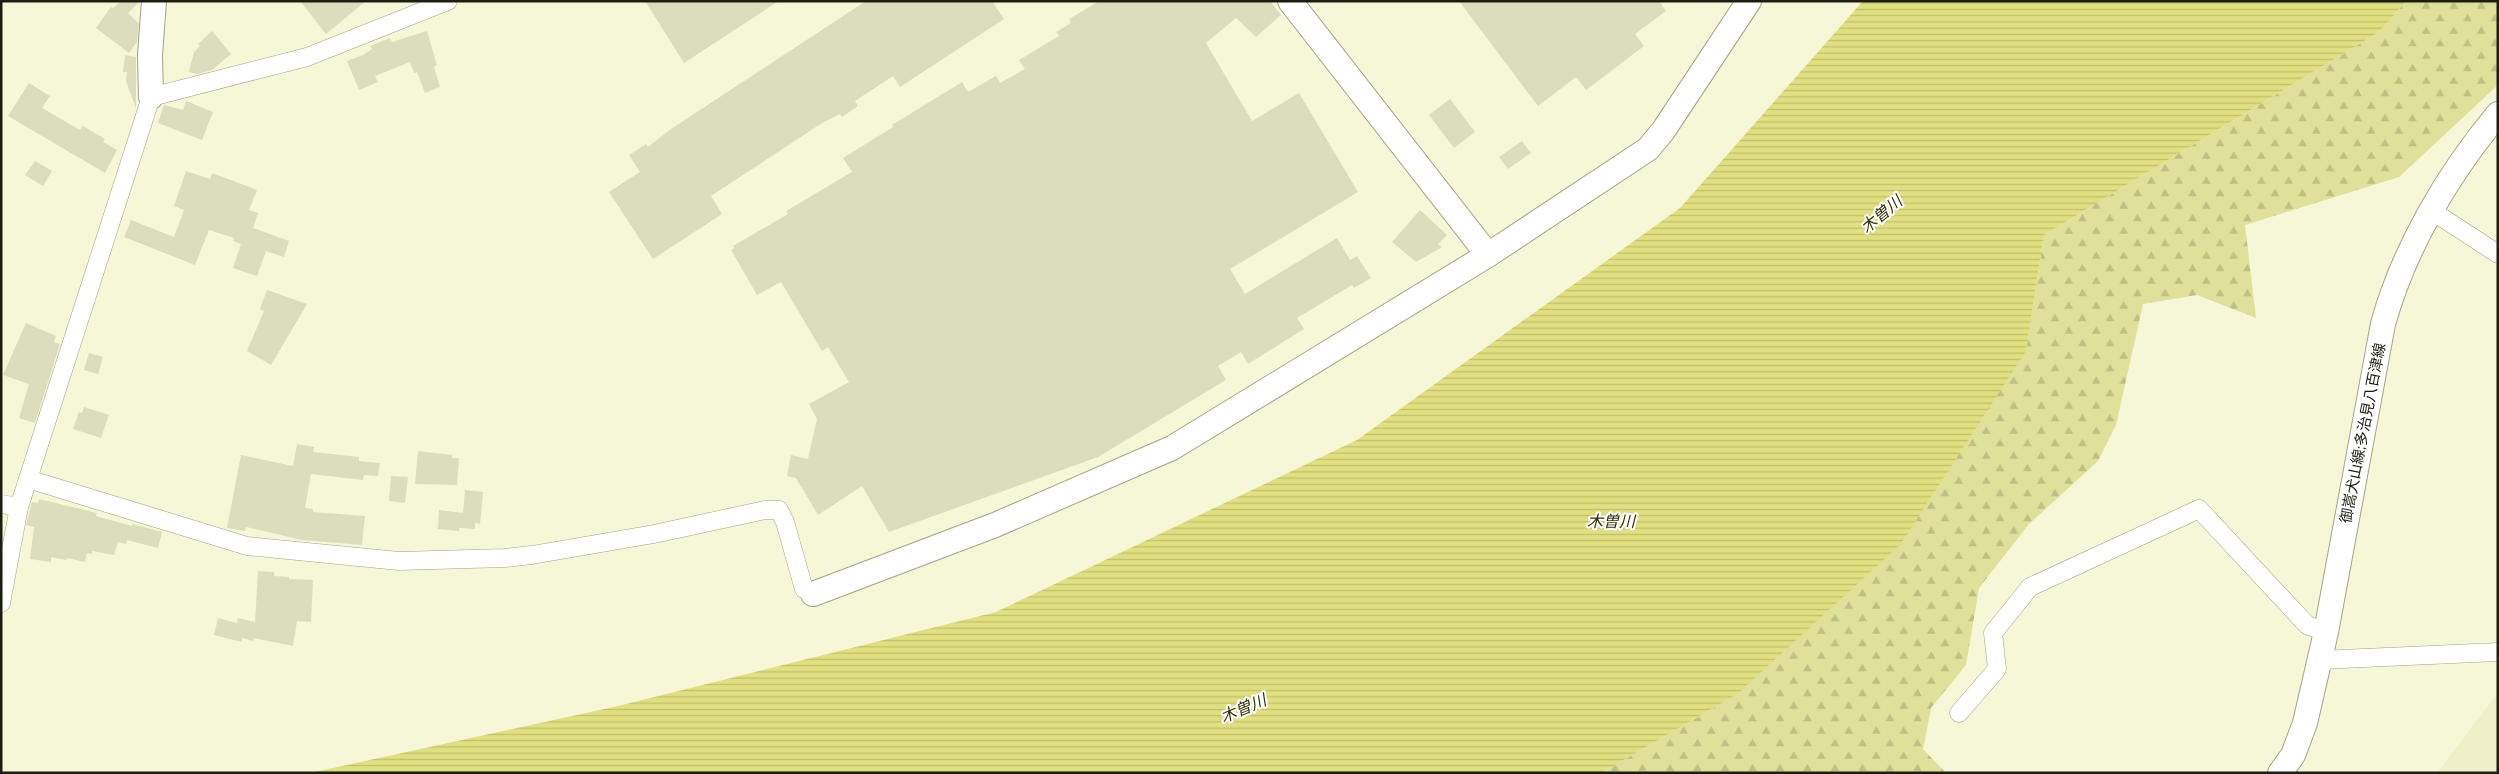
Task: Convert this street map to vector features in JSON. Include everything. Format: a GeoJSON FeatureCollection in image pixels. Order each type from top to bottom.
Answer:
{"type":"FeatureCollection","features":[{"type":"Feature","properties":{"kind":"street"},"geometry":{"type":"LineString","coordinates":[[1,603],[19,507],[151,97],[150,55],[154,1]]}},
{"type":"Feature","properties":{"kind":"street"},"geometry":{"type":"LineString","coordinates":[[151,97],[307,57],[448,1]]}},
{"type":"Feature","properties":{"kind":"street"},"geometry":{"type":"LineString","coordinates":[[1290,1],[1488,255]]}},
{"type":"Feature","properties":{"kind":"street"},"geometry":{"type":"LineString","coordinates":[[28,479],[247,546],[399,561],[505,558],[532,555],[654,534],[765,510],[779,510],[785,522],[804,589],[813,594],[995,525],[1172,448],[1488,255],[1648,149],[1663,131],[1749,1]]}},
{"type":"Feature","properties":{"kind":"street","name":"御嵩犬山線;多治見八百津線"},"geometry":{"type":"LineString","coordinates":[[2280,773],[2293,755],[2305,723],[2326,632],[2383,324],[2393,288],[2432,211],[2471,146],[2498,114]]}},
{"type":"Feature","properties":{"kind":"street"},"geometry":{"type":"LineString","coordinates":[[2432,211],[2497,252]]}},
{"type":"Feature","properties":{"kind":"street"},"geometry":{"type":"LineString","coordinates":[[1,504],[19,507]]}},
{"type":"Feature","properties":{"kind":"street"},"geometry":{"type":"LineString","coordinates":[[1959,713],[1997,669],[1993,633],[2030,587],[2199,509],[2264,581],[2308,625],[2326,632]]}},
{"type":"Feature","properties":{"kind":"street"},"geometry":{"type":"LineString","coordinates":[[2319,660],[2498,652]]}},
{"type":"Feature","properties":{"kind":"shaded area"},"geometry":{"type":"Polygon","coordinates":[[[2498,693],[2498,773],[2437,773],[2498,693]]]}},
{"type":"Feature","properties":{"kind":"green space"},"geometry":{"type":"Polygon","coordinates":[[[2406,1],[2498,1],[2498,85],[2399,177],[2245,225],[2256,318],[2197,295],[2143,304],[2116,425],[2098,461],[2029,524],[1979,588],[1966,665],[1931,708],[1923,749],[1946,773],[1601,773],[1736,695],[2026,351],[2044,235],[2379,32],[2406,1]]]}},
{"type":"Feature","properties":{"kind":"water","name":"木曽川"},"geometry":{"type":"Polygon","coordinates":[[[1863,1],[2406,1],[2379,32],[2044,235],[2026,351],[1900,545],[1736,695],[1601,773],[310,773],[618,706],[996,612],[1357,440],[1680,208],[1863,1]]]}},
{"type":"Feature","properties":{"kind":"building"},"geometry":{"type":"Polygon","coordinates":[[[121,1],[140,1],[128,13],[139,24],[137,42],[129,53],[96,28],[111,7],[113,8],[121,1]]]}},
{"type":"Feature","properties":{"kind":"building"},"geometry":{"type":"Polygon","coordinates":[[[300,1],[366,1],[326,34],[300,1]]]}},
{"type":"Feature","properties":{"kind":"building"},"geometry":{"type":"Polygon","coordinates":[[[645,1],[779,1],[684,63],[645,1]]]}},
{"type":"Feature","properties":{"kind":"building"},"geometry":{"type":"Polygon","coordinates":[[[866,1],[992,1],[1004,19],[900,87],[893,76],[855,101],[858,106],[842,117],[840,114],[822,123],[711,196],[722,214],[653,259],[609,192],[640,172],[629,155],[646,144],[648,147],[671,129],[866,1]]]}},
{"type":"Feature","properties":{"kind":"building"},"geometry":{"type":"Polygon","coordinates":[[[1099,1],[1270,1],[1281,15],[1256,37],[1236,18],[1206,43],[1252,121],[1299,93],[1358,192],[1230,269],[1245,294],[1337,238],[1350,260],[1357,256],[1371,278],[1354,288],[1352,285],[1297,318],[1304,329],[1248,364],[1241,352],[1218,366],[1226,380],[1098,457],[889,532],[862,486],[818,515],[796,478],[787,476],[791,455],[808,459],[817,419],[809,404],[849,382],[828,347],[822,351],[781,282],[757,295],[731,250],[735,248],[733,246],[788,214],[786,211],[852,172],[843,158],[962,82],[968,92],[996,76],[1000,83],[1025,69],[1019,60],[1059,36],[1056,32],[1071,23],[1069,19],[1099,1]]]}},
{"type":"Feature","properties":{"kind":"building"},"geometry":{"type":"Polygon","coordinates":[[[1459,1],[1659,1],[1666,11],[1635,34],[1644,46],[1586,90],[1576,77],[1538,106],[1459,1]]]}},
{"type":"Feature","properties":{"kind":"building"},"geometry":{"type":"Polygon","coordinates":[[[212,31],[231,54],[212,70],[197,74],[189,72],[194,52],[200,46],[198,44],[212,31]]]}},
{"type":"Feature","properties":{"kind":"building"},"geometry":{"type":"Polygon","coordinates":[[[427,31],[437,65],[434,67],[440,87],[425,93],[417,72],[414,73],[410,62],[375,76],[378,82],[359,90],[347,61],[363,55],[372,49],[370,46],[390,38],[392,42],[427,31]]]}},
{"type":"Feature","properties":{"kind":"building"},"geometry":{"type":"Polygon","coordinates":[[[125,55],[136,57],[136,109],[126,81],[127,72],[123,72],[125,55]]]}},
{"type":"Feature","properties":{"kind":"building"},"geometry":{"type":"Polygon","coordinates":[[[29,83],[50,96],[42,108],[80,130],[83,126],[105,139],[103,142],[117,150],[105,173],[8,116],[29,83]]]}},
{"type":"Feature","properties":{"kind":"building"},"geometry":{"type":"Polygon","coordinates":[[[1450,99],[1475,132],[1454,148],[1429,115],[1450,99]]]}},
{"type":"Feature","properties":{"kind":"building"},"geometry":{"type":"Polygon","coordinates":[[[186,101],[213,112],[202,140],[158,123],[164,105],[183,110],[186,101]]]}},
{"type":"Feature","properties":{"kind":"building"},"geometry":{"type":"Polygon","coordinates":[[[1522,141],[1531,153],[1508,169],[1499,157],[1522,141]]]}},
{"type":"Feature","properties":{"kind":"building"},"geometry":{"type":"Polygon","coordinates":[[[35,161],[52,171],[43,186],[25,175],[35,161]]]}},
{"type":"Feature","properties":{"kind":"building"},"geometry":{"type":"Polygon","coordinates":[[[186,171],[210,179],[212,173],[257,190],[249,210],[258,213],[253,228],[289,241],[284,257],[266,251],[257,276],[233,268],[241,244],[233,241],[234,238],[209,230],[195,265],[124,237],[131,220],[174,237],[184,210],[174,206],[186,171]]]}},
{"type":"Feature","properties":{"kind":"building"},"geometry":{"type":"Polygon","coordinates":[[[1420,210],[1447,235],[1438,244],[1442,247],[1416,262],[1392,242],[1420,210]]]}},
{"type":"Feature","properties":{"kind":"building"},"geometry":{"type":"Polygon","coordinates":[[[267,290],[307,304],[271,365],[247,351],[264,311],[260,309],[267,290]]]}},
{"type":"Feature","properties":{"kind":"building"},"geometry":{"type":"Polygon","coordinates":[[[26,323],[56,336],[54,342],[60,344],[35,423],[19,418],[29,384],[3,375],[26,323]]]}},
{"type":"Feature","properties":{"kind":"building"},"geometry":{"type":"Polygon","coordinates":[[[89,353],[103,357],[98,374],[84,370],[89,353]]]}},
{"type":"Feature","properties":{"kind":"building"},"geometry":{"type":"Polygon","coordinates":[[[84,407],[109,415],[101,438],[73,429],[79,412],[82,413],[84,407]]]}},
{"type":"Feature","properties":{"kind":"building"},"geometry":{"type":"Polygon","coordinates":[[[297,444],[314,447],[313,452],[359,457],[359,461],[380,463],[378,476],[364,475],[363,480],[311,474],[305,508],[313,509],[313,512],[365,516],[362,545],[302,540],[246,527],[245,531],[227,528],[241,455],[293,466],[297,444]]]}},
{"type":"Feature","properties":{"kind":"building"},"geometry":{"type":"Polygon","coordinates":[[[418,451],[452,455],[452,458],[459,458],[457,485],[415,484],[418,451]]]}},
{"type":"Feature","properties":{"kind":"building"},"geometry":{"type":"Polygon","coordinates":[[[391,476],[408,477],[405,503],[389,501],[391,476]]]}},
{"type":"Feature","properties":{"kind":"building"},"geometry":{"type":"Polygon","coordinates":[[[465,490],[483,492],[480,524],[475,523],[475,529],[459,528],[459,531],[438,529],[439,510],[463,513],[465,490]]]}},
{"type":"Feature","properties":{"kind":"building"},"geometry":{"type":"Polygon","coordinates":[[[39,499],[97,513],[96,516],[132,526],[132,524],[162,532],[158,548],[127,540],[126,544],[118,542],[114,555],[92,551],[92,554],[87,553],[85,562],[51,557],[51,562],[30,559],[34,527],[26,525],[32,502],[38,503],[39,499]]]}},
{"type":"Feature","properties":{"kind":"building"},"geometry":{"type":"Polygon","coordinates":[[[258,571],[274,572],[274,576],[289,577],[289,579],[313,580],[311,622],[297,621],[293,646],[254,638],[253,641],[242,638],[242,642],[214,635],[218,618],[237,623],[238,618],[255,622],[258,571]]]}}]}
